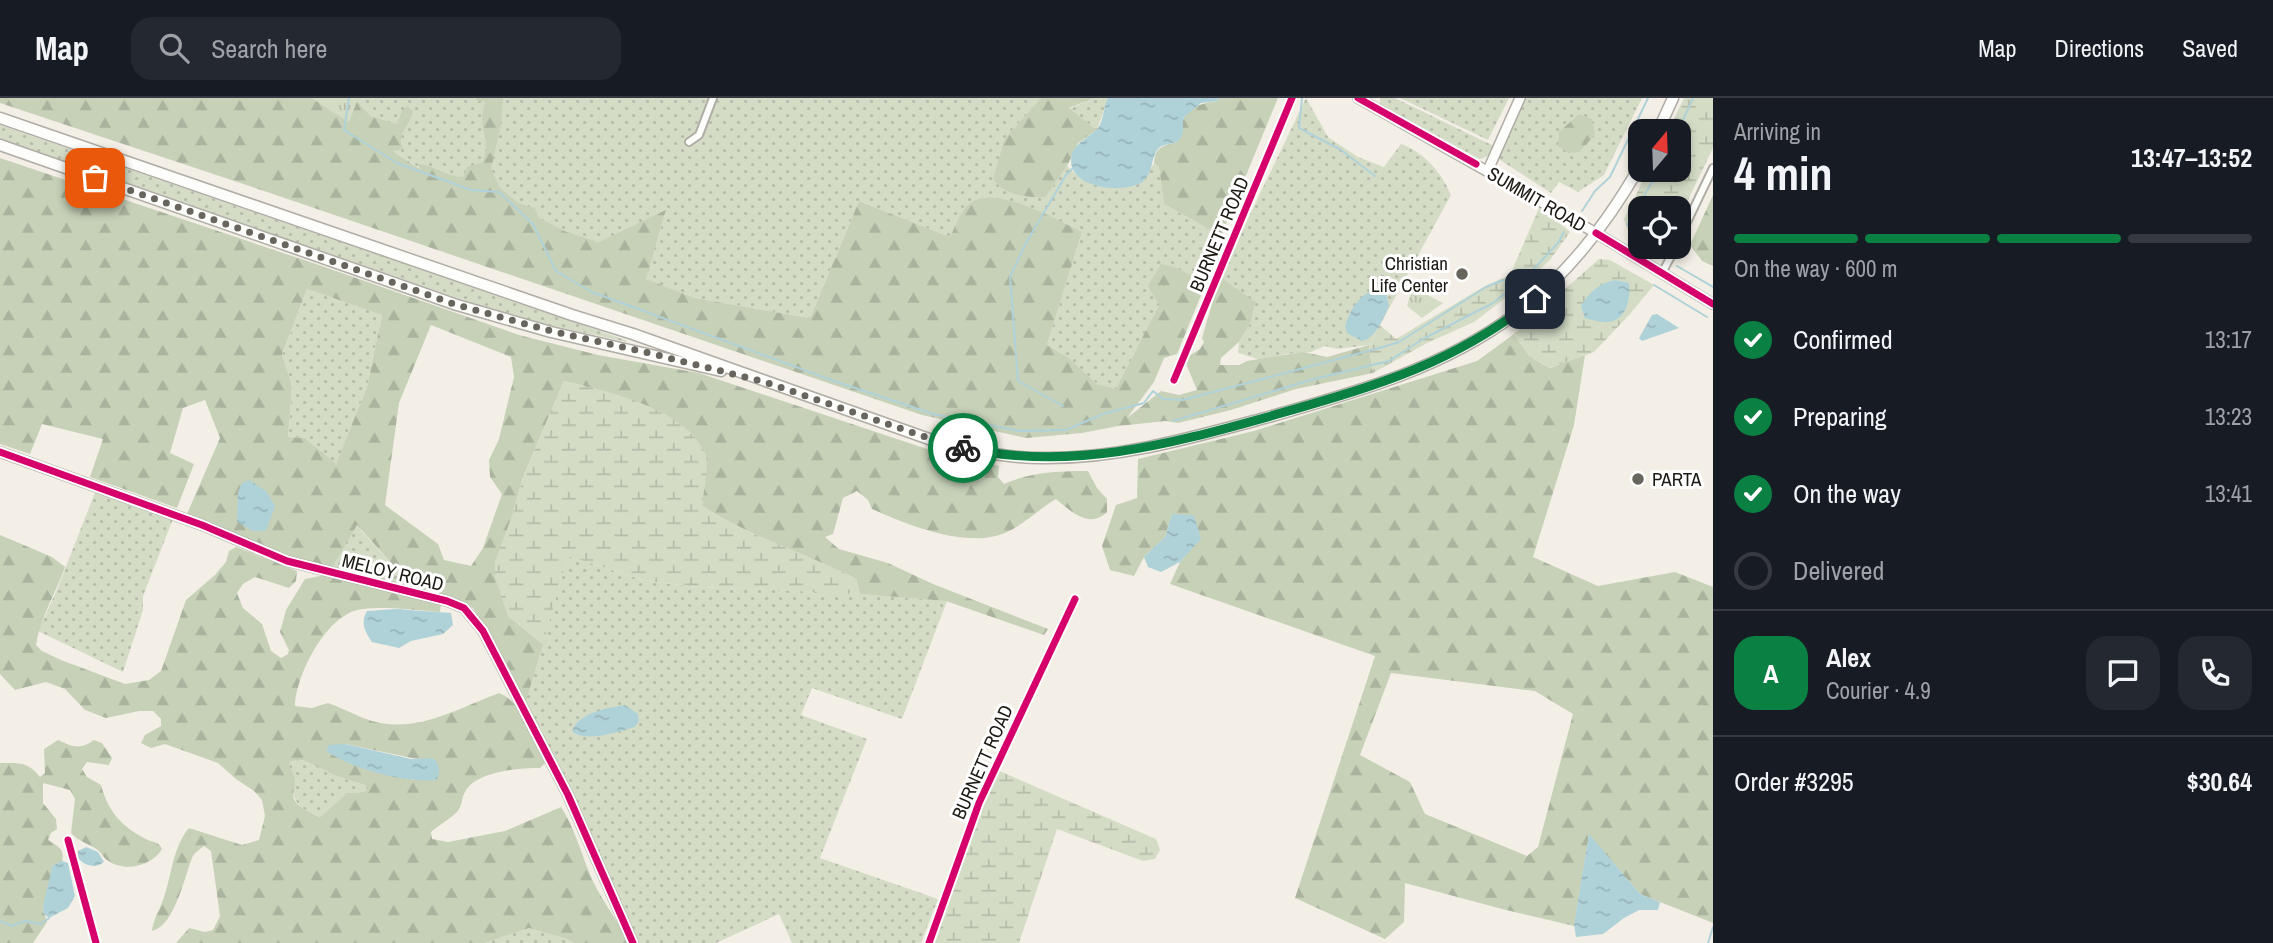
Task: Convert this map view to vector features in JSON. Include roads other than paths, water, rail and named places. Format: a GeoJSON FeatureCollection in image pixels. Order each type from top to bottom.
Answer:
{"type":"FeatureCollection","features":[{"type":"Feature","properties":{"kind":"main road"},"geometry":{"type":"LineString","coordinates":[[1663,119],[1673,98]]}},
{"type":"Feature","properties":{"kind":"main road"},"geometry":{"type":"LineString","coordinates":[[0,118],[946,444],[997,455],[1051,458],[1143,449],[1368,388],[1438,361],[1518,313],[1567,267],[1596,233],[1629,182]]}},
{"type":"Feature","properties":{"kind":"main road"},"geometry":{"type":"LineString","coordinates":[[0,145],[476,311],[765,382]]}},
{"type":"Feature","properties":{"kind":"street"},"geometry":{"type":"LineString","coordinates":[[689,142],[699,135],[713,98]]}},
{"type":"Feature","properties":{"kind":"street","name":"BURNETT ROAD"},"geometry":{"type":"LineString","coordinates":[[1174,380],[1292,98]]}},
{"type":"Feature","properties":{"kind":"street","name":"SUMMIT ROAD"},"geometry":{"type":"LineString","coordinates":[[1359,98],[1488,170],[1713,304]]}},
{"type":"Feature","properties":{"kind":"street"},"geometry":{"type":"LineString","coordinates":[[1488,170],[1520,98]]}},
{"type":"Feature","properties":{"kind":"street"},"geometry":{"type":"LineString","coordinates":[[1691,214],[1713,168]]}},
{"type":"Feature","properties":{"kind":"street"},"geometry":{"type":"LineString","coordinates":[[1662,273],[1669,259]]}},
{"type":"Feature","properties":{"kind":"street","name":"MELOY ROAD"},"geometry":{"type":"LineString","coordinates":[[0,452],[202,525],[287,561],[447,601],[464,608],[483,631],[562,785],[633,943]]}},
{"type":"Feature","properties":{"kind":"street","name":"BURNETT ROAD"},"geometry":{"type":"LineString","coordinates":[[929,943],[979,803],[1075,599]]}},
{"type":"Feature","properties":{"kind":"street"},"geometry":{"type":"LineString","coordinates":[[68,840],[96,943]]}},
{"type":"Feature","properties":{"kind":"water"},"geometry":{"type":"Polygon","coordinates":[[[1108,98],[1219,98],[1217,101],[1201,103],[1184,117],[1181,137],[1177,142],[1158,149],[1142,182],[1134,186],[1111,188],[1088,183],[1079,177],[1073,170],[1071,160],[1077,145],[1100,125],[1108,98]]]}},
{"type":"Feature","properties":{"kind":"water"},"geometry":{"type":"Polygon","coordinates":[[[1615,280],[1629,283],[1624,312],[1609,322],[1585,318],[1581,306],[1588,296],[1600,286],[1615,280]]]}},
{"type":"Feature","properties":{"kind":"water"},"geometry":{"type":"Polygon","coordinates":[[[1376,290],[1386,293],[1389,306],[1376,332],[1362,341],[1347,333],[1345,326],[1360,299],[1376,290]]]}},
{"type":"Feature","properties":{"kind":"water"},"geometry":{"type":"Polygon","coordinates":[[[1657,314],[1679,328],[1642,341],[1639,338],[1652,315],[1657,314]]]}},
{"type":"Feature","properties":{"kind":"water"},"geometry":{"type":"Polygon","coordinates":[[[249,480],[266,491],[275,506],[266,531],[253,531],[237,522],[238,492],[242,483],[249,480]]]}},
{"type":"Feature","properties":{"kind":"water"},"geometry":{"type":"Polygon","coordinates":[[[1172,514],[1194,515],[1201,539],[1180,562],[1161,572],[1148,567],[1144,557],[1165,537],[1172,514]]]}},
{"type":"Feature","properties":{"kind":"water"},"geometry":{"type":"Polygon","coordinates":[[[395,609],[451,613],[453,625],[443,634],[411,641],[399,648],[372,642],[364,627],[367,611],[395,609]]]}},
{"type":"Feature","properties":{"kind":"water"},"geometry":{"type":"Polygon","coordinates":[[[625,705],[638,714],[639,721],[635,727],[593,736],[572,731],[581,719],[588,715],[625,705]]]}},
{"type":"Feature","properties":{"kind":"water"},"geometry":{"type":"Polygon","coordinates":[[[345,744],[411,759],[433,758],[439,774],[436,780],[394,777],[350,764],[326,751],[329,745],[345,744]]]}},
{"type":"Feature","properties":{"kind":"water"},"geometry":{"type":"Polygon","coordinates":[[[1589,834],[1640,894],[1660,902],[1658,910],[1639,910],[1603,934],[1576,937],[1574,925],[1589,834]]]}},
{"type":"Feature","properties":{"kind":"water"},"geometry":{"type":"Polygon","coordinates":[[[86,847],[98,852],[104,862],[94,866],[81,861],[78,851],[86,847]]]}},
{"type":"Feature","properties":{"kind":"water"},"geometry":{"type":"Polygon","coordinates":[[[62,861],[68,863],[75,896],[68,908],[49,918],[43,913],[43,907],[52,866],[62,861]]]}},
{"type":"Feature","properties":{"kind":"waterway"},"geometry":{"type":"LineString","coordinates":[[349,98],[344,130],[397,163],[471,190],[499,192],[533,224],[556,271],[592,292],[834,381],[933,414],[1019,431],[1066,430],[1103,414],[1144,403],[1153,391],[1163,399],[1183,400],[1383,347],[1399,342],[1486,287],[1503,280],[1518,283]]}},
{"type":"Feature","properties":{"kind":"waterway"},"geometry":{"type":"LineString","coordinates":[[1302,98],[1299,128],[1341,150],[1375,176]]}},
{"type":"Feature","properties":{"kind":"waterway"},"geometry":{"type":"LineString","coordinates":[[1582,211],[1595,191],[1610,177],[1648,98]]}},
{"type":"Feature","properties":{"kind":"waterway"},"geometry":{"type":"LineString","coordinates":[[1683,119],[1693,98]]}},
{"type":"Feature","properties":{"kind":"waterway"},"geometry":{"type":"LineString","coordinates":[[1063,406],[1018,381],[1010,277],[1026,243],[1066,175],[1073,168]]}},
{"type":"Feature","properties":{"kind":"waterway"},"geometry":{"type":"LineString","coordinates":[[1627,225],[1652,182]]}},
{"type":"Feature","properties":{"kind":"waterway"},"geometry":{"type":"LineString","coordinates":[[1173,421],[1314,379],[1389,361],[1423,339],[1493,303],[1529,274],[1558,243],[1564,232]]}},
{"type":"Feature","properties":{"kind":"waterway"},"geometry":{"type":"LineString","coordinates":[[1677,266],[1713,287]]}},
{"type":"Feature","properties":{"kind":"waterway"},"geometry":{"type":"LineString","coordinates":[[1654,285],[1707,317]]}},
{"type":"Feature","properties":{"kind":"waterway"},"geometry":{"type":"LineString","coordinates":[[0,921],[12,926],[25,921],[41,924],[49,918]]}},
{"type":"Feature","properties":{"kind":"waterway"},"geometry":{"type":"LineString","coordinates":[[1708,943],[1713,927]]}},
{"type":"Feature","properties":{"kind":"place","name":"Christian Life Center"},"geometry":{"type":"Point","coordinates":[1462,274]}},
{"type":"Feature","properties":{"kind":"place","name":"PARTA"},"geometry":{"type":"Point","coordinates":[1638,479]}}]}
